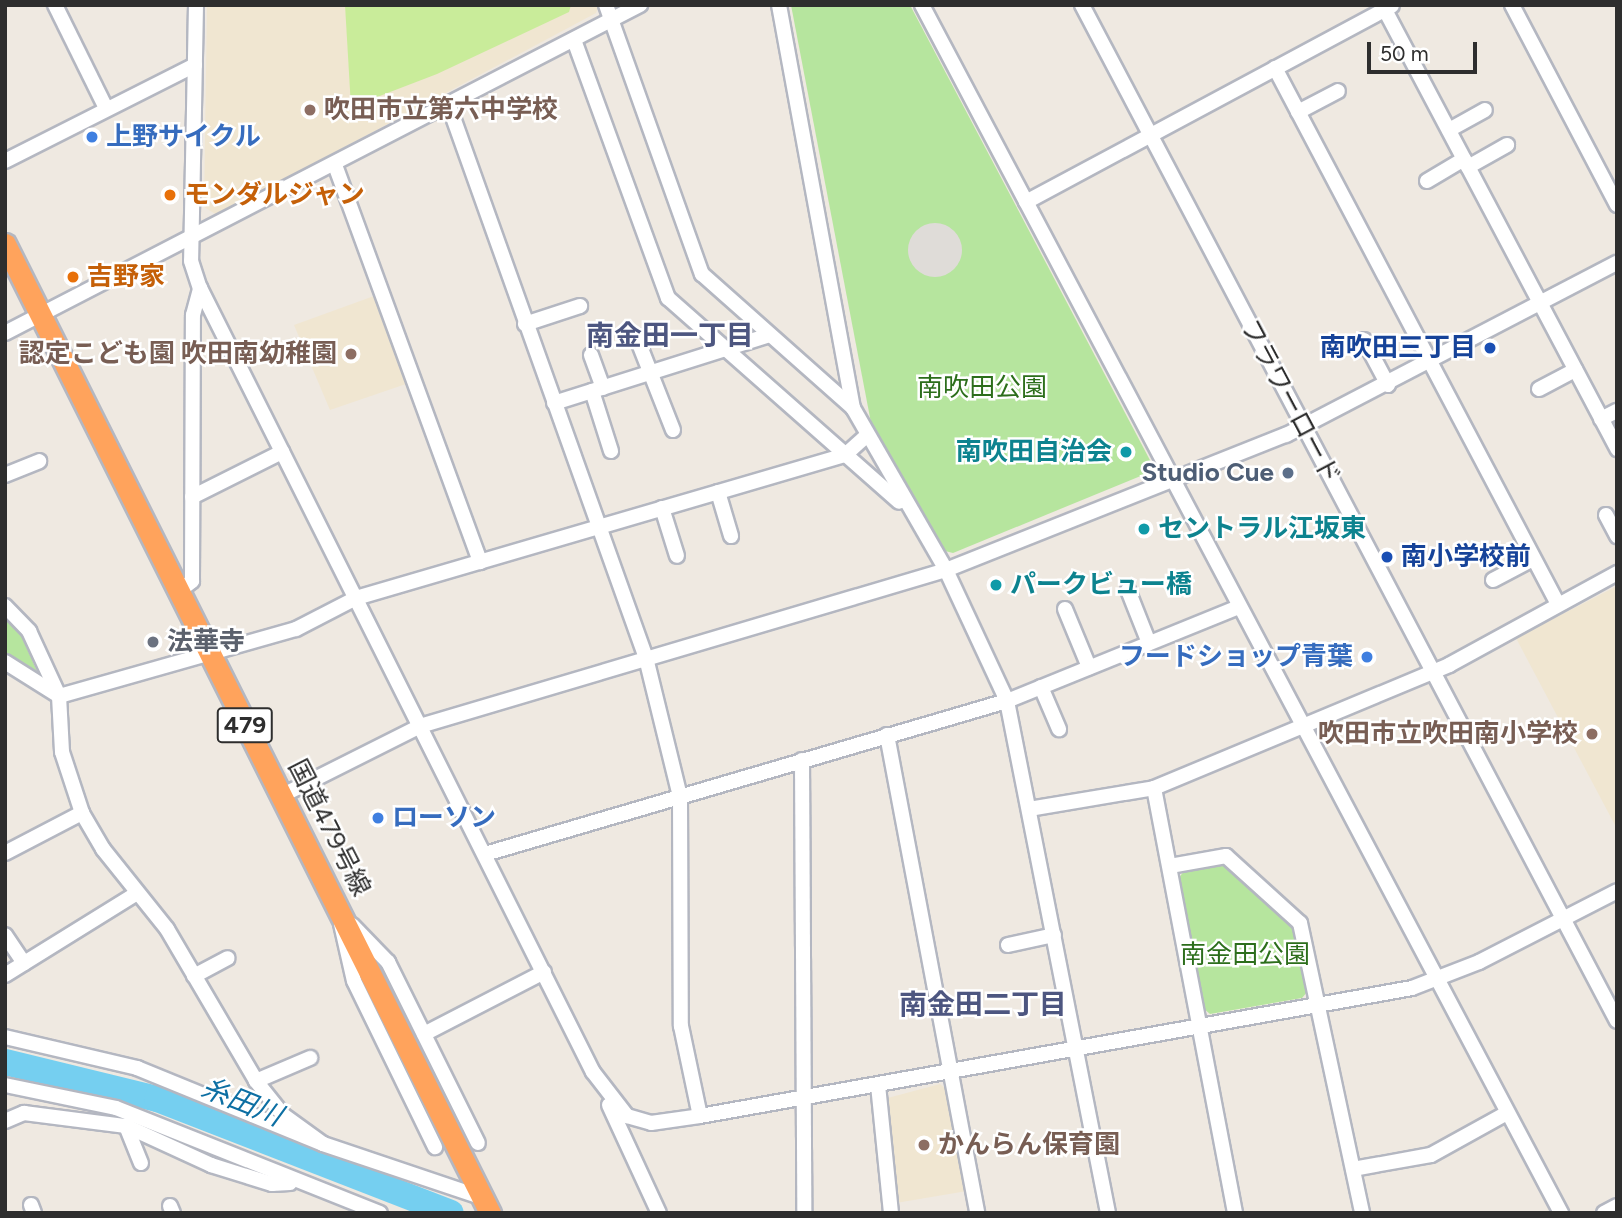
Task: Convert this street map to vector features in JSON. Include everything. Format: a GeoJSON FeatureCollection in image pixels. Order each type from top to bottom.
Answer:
{"type":"FeatureCollection","features":[{"type":"Feature","properties":{"kind":"highway","name":"国道479号線"},"geometry":{"type":"LineString","coordinates":[[5,244],[486,1205]]}},
{"type":"Feature","properties":{"kind":"street"},"geometry":{"type":"LineString","coordinates":[[55,5],[106,108]]}},
{"type":"Feature","properties":{"kind":"street"},"geometry":{"type":"LineString","coordinates":[[197,5],[191,261],[201,288],[544,972],[660,1213]]}},
{"type":"Feature","properties":{"kind":"street"},"geometry":{"type":"LineString","coordinates":[[606,5],[702,274],[853,408]]}},
{"type":"Feature","properties":{"kind":"street"},"geometry":{"type":"LineString","coordinates":[[5,332],[42,317],[640,5]]}},
{"type":"Feature","properties":{"kind":"street"},"geometry":{"type":"LineString","coordinates":[[779,5],[853,408],[866,436],[946,570],[1007,701],[1108,1213]]}},
{"type":"Feature","properties":{"kind":"street"},"geometry":{"type":"LineString","coordinates":[[922,5],[1238,607],[1561,1213]]}},
{"type":"Feature","properties":{"kind":"street","name":"フラワーロード"},"geometry":{"type":"LineString","coordinates":[[1082,5],[1617,1021]]}},
{"type":"Feature","properties":{"kind":"street"},"geometry":{"type":"LineString","coordinates":[[1512,5],[1617,205]]}},
{"type":"Feature","properties":{"kind":"street"},"geometry":{"type":"LineString","coordinates":[[1026,202],[1389,7],[1466,163],[1617,449]]}},
{"type":"Feature","properties":{"kind":"street"},"geometry":{"type":"LineString","coordinates":[[574,40],[668,298],[909,510]]}},
{"type":"Feature","properties":{"kind":"street"},"geometry":{"type":"LineString","coordinates":[[5,161],[195,65]]}},
{"type":"Feature","properties":{"kind":"street"},"geometry":{"type":"LineString","coordinates":[[1275,68],[1558,604]]}},
{"type":"Feature","properties":{"kind":"street"},"geometry":{"type":"LineString","coordinates":[[1298,112],[1338,91]]}},
{"type":"Feature","properties":{"kind":"street"},"geometry":{"type":"LineString","coordinates":[[449,106],[646,658],[680,796],[681,1026],[700,1116]]}},
{"type":"Feature","properties":{"kind":"street"},"geometry":{"type":"LineString","coordinates":[[1449,130],[1485,110]]}},
{"type":"Feature","properties":{"kind":"street"},"geometry":{"type":"LineString","coordinates":[[1427,181],[1507,145]]}},
{"type":"Feature","properties":{"kind":"street"},"geometry":{"type":"LineString","coordinates":[[335,165],[480,562]]}},
{"type":"Feature","properties":{"kind":"street"},"geometry":{"type":"LineString","coordinates":[[281,796],[420,726],[946,570],[1173,480],[1303,428],[1617,263]]}},
{"type":"Feature","properties":{"kind":"street"},"geometry":{"type":"LineString","coordinates":[[178,592],[192,581],[193,315],[201,288]]}},
{"type":"Feature","properties":{"kind":"street"},"geometry":{"type":"LineString","coordinates":[[526,324],[580,306]]}},
{"type":"Feature","properties":{"kind":"street"},"geometry":{"type":"LineString","coordinates":[[554,403],[770,335]]}},
{"type":"Feature","properties":{"kind":"street"},"geometry":{"type":"LineString","coordinates":[[636,336],[653,373],[673,430]]}},
{"type":"Feature","properties":{"kind":"street"},"geometry":{"type":"LineString","coordinates":[[1364,340],[1388,385]]}},
{"type":"Feature","properties":{"kind":"street"},"geometry":{"type":"LineString","coordinates":[[591,355],[611,451]]}},
{"type":"Feature","properties":{"kind":"street"},"geometry":{"type":"LineString","coordinates":[[1539,389],[1575,370]]}},
{"type":"Feature","properties":{"kind":"street"},"geometry":{"type":"LineString","coordinates":[[1601,419],[1617,411]]}},
{"type":"Feature","properties":{"kind":"street"},"geometry":{"type":"LineString","coordinates":[[5,662],[59,696],[296,629],[356,598],[845,455],[866,436]]}},
{"type":"Feature","properties":{"kind":"street"},"geometry":{"type":"LineString","coordinates":[[192,497],[282,452]]}},
{"type":"Feature","properties":{"kind":"street"},"geometry":{"type":"LineString","coordinates":[[5,475],[39,461]]}},
{"type":"Feature","properties":{"kind":"street"},"geometry":{"type":"LineString","coordinates":[[718,492],[731,536]]}},
{"type":"Feature","properties":{"kind":"street"},"geometry":{"type":"LineString","coordinates":[[662,508],[677,556]]}},
{"type":"Feature","properties":{"kind":"street"},"geometry":{"type":"LineString","coordinates":[[1606,515],[1617,536]]}},
{"type":"Feature","properties":{"kind":"street"},"geometry":{"type":"LineString","coordinates":[[1493,580],[1534,559]]}},
{"type":"Feature","properties":{"kind":"street"},"geometry":{"type":"LineString","coordinates":[[1029,809],[1154,788],[1433,671],[1617,573]]}},
{"type":"Feature","properties":{"kind":"street"},"geometry":{"type":"LineString","coordinates":[[1128,590],[1149,643]]}},
{"type":"Feature","properties":{"kind":"street"},"geometry":{"type":"LineString","coordinates":[[5,606],[29,631],[59,696],[62,752],[82,813],[134,895],[167,929],[256,1081],[283,1115],[323,1144]]}},
{"type":"Feature","properties":{"kind":"street"},"geometry":{"type":"LineString","coordinates":[[485,855],[1007,701],[1238,607]]}},
{"type":"Feature","properties":{"kind":"street"},"geometry":{"type":"LineString","coordinates":[[1065,609],[1089,667]]}},
{"type":"Feature","properties":{"kind":"street"},"geometry":{"type":"LineString","coordinates":[[1041,687],[1059,729]]}},
{"type":"Feature","properties":{"kind":"street"},"geometry":{"type":"LineString","coordinates":[[887,735],[978,1213]]}},
{"type":"Feature","properties":{"kind":"street"},"geometry":{"type":"LineString","coordinates":[[802,760],[804,1213]]}},
{"type":"Feature","properties":{"kind":"street"},"geometry":{"type":"LineString","coordinates":[[1154,788],[1235,1213]]}},
{"type":"Feature","properties":{"kind":"street"},"geometry":{"type":"LineString","coordinates":[[5,853],[82,813]]}},
{"type":"Feature","properties":{"kind":"street"},"geometry":{"type":"LineString","coordinates":[[1170,866],[1226,856],[1300,923],[1362,1213]]}},
{"type":"Feature","properties":{"kind":"street"},"geometry":{"type":"LineString","coordinates":[[593,1072],[614,1106],[635,1119],[700,1116],[878,1086],[1076,1048],[1318,1007],[1435,979],[1564,919],[1617,891]]}},
{"type":"Feature","properties":{"kind":"street"},"geometry":{"type":"LineString","coordinates":[[5,975],[134,895]]}},
{"type":"Feature","properties":{"kind":"street"},"geometry":{"type":"LineString","coordinates":[[340,913],[388,962],[478,1143]]}},
{"type":"Feature","properties":{"kind":"street"},"geometry":{"type":"LineString","coordinates":[[340,913],[354,981],[435,1147]]}},
{"type":"Feature","properties":{"kind":"street"},"geometry":{"type":"LineString","coordinates":[[5,935],[24,963]]}},
{"type":"Feature","properties":{"kind":"street"},"geometry":{"type":"LineString","coordinates":[[1007,945],[1054,935]]}},
{"type":"Feature","properties":{"kind":"street"},"geometry":{"type":"LineString","coordinates":[[194,976],[228,958]]}},
{"type":"Feature","properties":{"kind":"street"},"geometry":{"type":"LineString","coordinates":[[424,1034],[544,972]]}},
{"type":"Feature","properties":{"kind":"street"},"geometry":{"type":"LineString","coordinates":[[5,1037],[137,1068],[323,1144],[486,1205]]}},
{"type":"Feature","properties":{"kind":"street"},"geometry":{"type":"LineString","coordinates":[[256,1081],[310,1058]]}},
{"type":"Feature","properties":{"kind":"street"},"geometry":{"type":"LineString","coordinates":[[5,1085],[116,1108],[295,1183],[380,1213]]}},
{"type":"Feature","properties":{"kind":"street"},"geometry":{"type":"LineString","coordinates":[[878,1086],[891,1213]]}},
{"type":"Feature","properties":{"kind":"street"},"geometry":{"type":"LineString","coordinates":[[5,1122],[24,1113],[126,1126],[211,1165],[272,1184],[295,1183]]}},
{"type":"Feature","properties":{"kind":"street"},"geometry":{"type":"LineString","coordinates":[[1353,1169],[1431,1155],[1507,1113]]}},
{"type":"Feature","properties":{"kind":"street"},"geometry":{"type":"LineString","coordinates":[[126,1126],[141,1163]]}},
{"type":"Feature","properties":{"kind":"street"},"geometry":{"type":"LineString","coordinates":[[1604,1213],[1617,1206]]}},
{"type":"Feature","properties":{"kind":"shaded area","name":"吹田市立第六中学校"},"geometry":{"type":"Polygon","coordinates":[[[207,5],[599,5],[596,13],[217,215],[204,207],[207,5]]]}},
{"type":"Feature","properties":{"kind":"shaded area"},"geometry":{"type":"Polygon","coordinates":[[[935,223],[954,231],[962,250],[954,269],[935,277],[916,269],[908,250],[916,231],[935,223]]]}},
{"type":"Feature","properties":{"kind":"shaded area","name":"認定こども園 吹田南幼稚園"},"geometry":{"type":"Polygon","coordinates":[[[374,296],[406,384],[330,410],[294,325],[374,296]]]}},
{"type":"Feature","properties":{"kind":"shaded area","name":"吹田市立吹田南小学校"},"geometry":{"type":"Polygon","coordinates":[[[1617,586],[1617,829],[1516,638],[1617,586]]]}},
{"type":"Feature","properties":{"kind":"shaded area","name":"かんらん保育園"},"geometry":{"type":"Polygon","coordinates":[[[940,1084],[948,1091],[967,1191],[896,1203],[884,1099],[940,1084]]]}},
{"type":"Feature","properties":{"kind":"green space"},"geometry":{"type":"Polygon","coordinates":[[[345,5],[571,5],[569,12],[437,74],[351,107],[345,5]]]}},
{"type":"Feature","properties":{"kind":"green space","name":"南吹田公園"},"geometry":{"type":"Polygon","coordinates":[[[791,5],[910,5],[1152,464],[1148,473],[953,553],[945,551],[872,428],[791,5]]]}},
{"type":"Feature","properties":{"kind":"green space"},"geometry":{"type":"Polygon","coordinates":[[[5,619],[21,635],[41,680],[5,656],[5,619]]]}},
{"type":"Feature","properties":{"kind":"green space","name":"南金田公園"},"geometry":{"type":"Polygon","coordinates":[[[1223,864],[1295,928],[1308,991],[1302,998],[1210,1014],[1203,1008],[1178,879],[1184,871],[1223,864]]]}},
{"type":"Feature","properties":{"kind":"waterway","name":"糸田川"},"geometry":{"type":"LineString","coordinates":[[5,1062],[157,1099],[451,1213]]}},
{"type":"Feature","properties":{"kind":"place","name":"吹田市立第六中学校"},"geometry":{"type":"Point","coordinates":[310,110]}},
{"type":"Feature","properties":{"kind":"place","name":"上野サイクル"},"geometry":{"type":"Point","coordinates":[92,137]}},
{"type":"Feature","properties":{"kind":"place","name":"モンダルジャン"},"geometry":{"type":"Point","coordinates":[170,195]}},
{"type":"Feature","properties":{"kind":"place","name":"吉野家"},"geometry":{"type":"Point","coordinates":[73,277]}},
{"type":"Feature","properties":{"kind":"place","name":"南吹田三丁目"},"geometry":{"type":"Point","coordinates":[1490,348]}},
{"type":"Feature","properties":{"kind":"place","name":"認定こども園 吹田南幼稚園"},"geometry":{"type":"Point","coordinates":[351,354]}},
{"type":"Feature","properties":{"kind":"place","name":"南吹田自治会"},"geometry":{"type":"Point","coordinates":[1126,452]}},
{"type":"Feature","properties":{"kind":"place","name":"Studio Cue"},"geometry":{"type":"Point","coordinates":[1288,473]}},
{"type":"Feature","properties":{"kind":"place","name":"セントラル江坂東"},"geometry":{"type":"Point","coordinates":[1144,529]}},
{"type":"Feature","properties":{"kind":"place","name":"南小学校前"},"geometry":{"type":"Point","coordinates":[1387,557]}},
{"type":"Feature","properties":{"kind":"place","name":"パークビュー橋"},"geometry":{"type":"Point","coordinates":[996,585]}},
{"type":"Feature","properties":{"kind":"place","name":"法華寺"},"geometry":{"type":"Point","coordinates":[153,642]}},
{"type":"Feature","properties":{"kind":"place","name":"フードショップ青葉"},"geometry":{"type":"Point","coordinates":[1367,657]}},
{"type":"Feature","properties":{"kind":"place","name":"吹田市立吹田南小学校"},"geometry":{"type":"Point","coordinates":[1592,734]}},
{"type":"Feature","properties":{"kind":"place","name":"ローソン"},"geometry":{"type":"Point","coordinates":[378,818]}},
{"type":"Feature","properties":{"kind":"place","name":"かんらん保育園"},"geometry":{"type":"Point","coordinates":[924,1145]}},
{"type":"Feature","properties":{"kind":"district","name":"南金田一丁目"},"geometry":{"type":"Point","coordinates":[670,335]}},
{"type":"Feature","properties":{"kind":"district","name":"南金田二丁目"},"geometry":{"type":"Point","coordinates":[983,1004]}}]}
